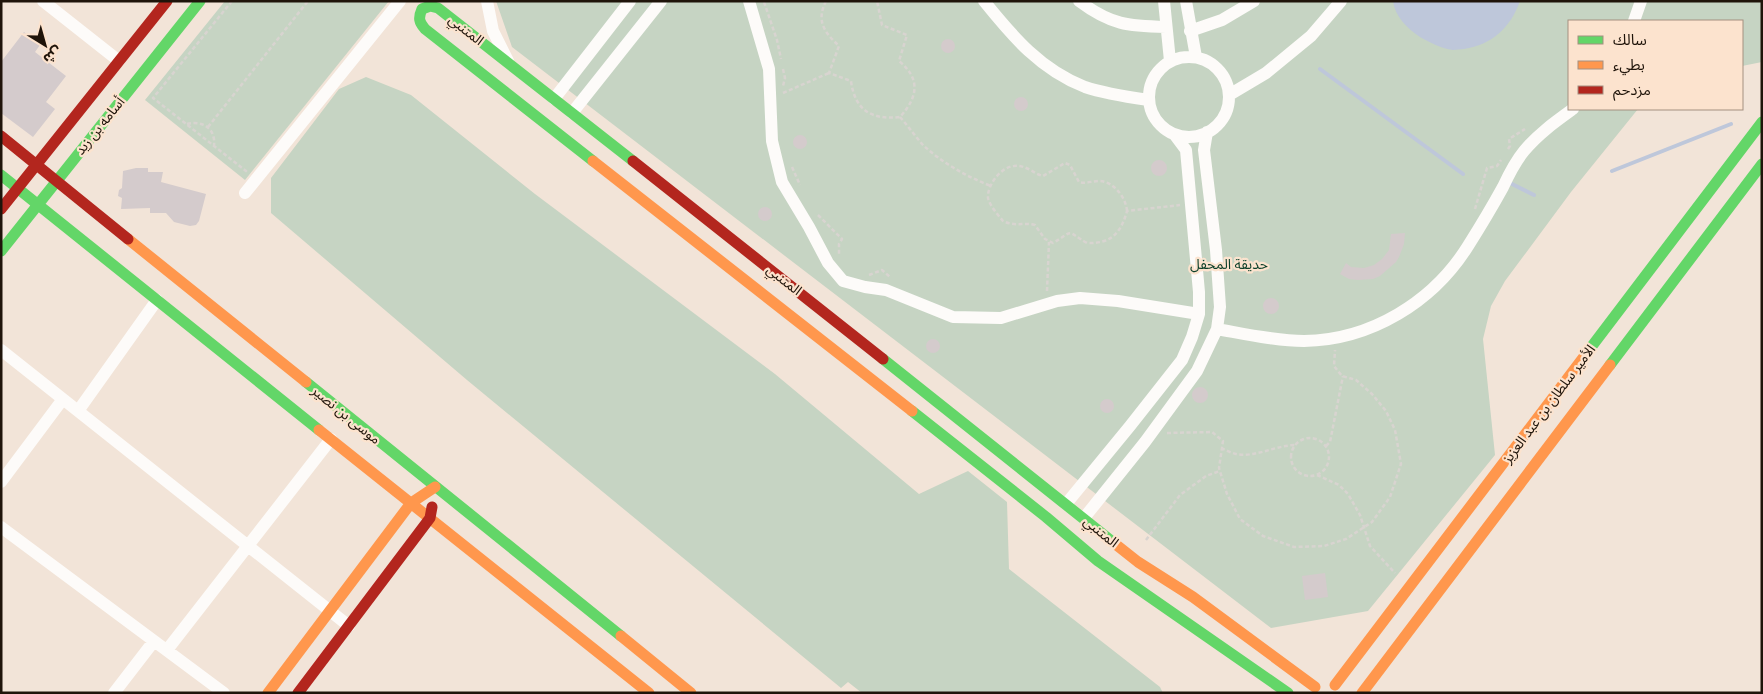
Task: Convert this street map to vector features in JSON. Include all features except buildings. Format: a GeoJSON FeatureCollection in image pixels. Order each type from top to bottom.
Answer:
{"type":"FeatureCollection","features":[{"type":"Feature","properties":{"kind":"street"},"geometry":{"type":"LineString","coordinates":[[43,1],[119,61]]}},
{"type":"Feature","properties":{"kind":"street","name":"أسامه بن زيد"},"geometry":{"type":"LineString","coordinates":[[1,209],[167,1]]}},
{"type":"Feature","properties":{"kind":"street","name":"أسامه بن زيد"},"geometry":{"type":"LineString","coordinates":[[1,251],[200,1]]}},
{"type":"Feature","properties":{"kind":"street"},"geometry":{"type":"LineString","coordinates":[[244,193],[400,1]]}},
{"type":"Feature","properties":{"kind":"street"},"geometry":{"type":"LineString","coordinates":[[487,1],[493,31],[509,64]]}},
{"type":"Feature","properties":{"kind":"street"},"geometry":{"type":"LineString","coordinates":[[554,99],[630,1]]}},
{"type":"Feature","properties":{"kind":"street"},"geometry":{"type":"LineString","coordinates":[[572,113],[661,1]]}},
{"type":"Feature","properties":{"kind":"street"},"geometry":{"type":"LineString","coordinates":[[749,1],[769,69],[772,141],[782,182],[828,263],[843,281],[864,287],[886,290],[953,317],[1001,318],[1057,301],[1080,298],[1118,301],[1199,314]]}},
{"type":"Feature","properties":{"kind":"street"},"geometry":{"type":"LineString","coordinates":[[984,1],[1018,42],[1053,71],[1086,87],[1117,95],[1149,100]]}},
{"type":"Feature","properties":{"kind":"street"},"geometry":{"type":"LineString","coordinates":[[1079,1],[1105,18],[1130,26],[1166,27]]}},
{"type":"Feature","properties":{"kind":"street"},"geometry":{"type":"LineString","coordinates":[[1164,1],[1170,62]]}},
{"type":"Feature","properties":{"kind":"street"},"geometry":{"type":"LineString","coordinates":[[1186,1],[1196,57]]}},
{"type":"Feature","properties":{"kind":"street"},"geometry":{"type":"LineString","coordinates":[[1190,31],[1222,20],[1254,1]]}},
{"type":"Feature","properties":{"kind":"street"},"geometry":{"type":"LineString","coordinates":[[1229,95],[1266,73],[1311,36],[1341,1]]}},
{"type":"Feature","properties":{"kind":"street"},"geometry":{"type":"LineString","coordinates":[[1634,20],[1641,1]]}},
{"type":"Feature","properties":{"kind":"street","name":"المتنبي"},"geometry":{"type":"LineString","coordinates":[[1288,693],[1098,561],[1046,517],[793,316],[425,29],[420,24],[419,16],[422,9],[430,6],[438,8],[1138,562],[1193,597],[1310,690]]}},
{"type":"Feature","properties":{"kind":"street"},"geometry":{"type":"LineString","coordinates":[[1183,57],[1196,57],[1209,62],[1219,70],[1226,82],[1229,95],[1228,108],[1222,120],[1207,132],[1187,137],[1174,134],[1163,128],[1154,118],[1149,100],[1152,80],[1170,62],[1183,57]]}},
{"type":"Feature","properties":{"kind":"street"},"geometry":{"type":"LineString","coordinates":[[1217,329],[1303,341],[1341,338],[1371,328],[1399,314],[1426,294],[1449,272],[1468,246],[1523,152],[1538,135],[1572,110]]}},
{"type":"Feature","properties":{"kind":"street","name":"الأمير سلطان بن عبد العزيز"},"geometry":{"type":"LineString","coordinates":[[1310,690],[1325,684],[1340,687],[1762,122]]}},
{"type":"Feature","properties":{"kind":"street"},"geometry":{"type":"LineString","coordinates":[[1084,518],[1151,434],[1197,371],[1217,329],[1220,307],[1216,250],[1204,150],[1207,132]]}},
{"type":"Feature","properties":{"kind":"street"},"geometry":{"type":"LineString","coordinates":[[1066,504],[1182,360],[1199,314],[1199,292],[1186,150],[1174,134]]}},
{"type":"Feature","properties":{"kind":"street","name":"موسى بن نصير"},"geometry":{"type":"LineString","coordinates":[[1,136],[691,693]]}},
{"type":"Feature","properties":{"kind":"street","name":"الأمير سلطان بن عبد العزيز"},"geometry":{"type":"LineString","coordinates":[[1362,693],[1762,164]]}},
{"type":"Feature","properties":{"kind":"street","name":"موسى بن نصير"},"geometry":{"type":"LineString","coordinates":[[1,175],[649,693]]}},
{"type":"Feature","properties":{"kind":"street"},"geometry":{"type":"LineString","coordinates":[[78,411],[157,300]]}},
{"type":"Feature","properties":{"kind":"street"},"geometry":{"type":"LineString","coordinates":[[1,350],[349,626]]}},
{"type":"Feature","properties":{"kind":"street"},"geometry":{"type":"LineString","coordinates":[[1,482],[63,399]]}},
{"type":"Feature","properties":{"kind":"street"},"geometry":{"type":"LineString","coordinates":[[167,650],[330,438]]}},
{"type":"Feature","properties":{"kind":"street"},"geometry":{"type":"LineString","coordinates":[[268,693],[411,503],[435,487]]}},
{"type":"Feature","properties":{"kind":"street"},"geometry":{"type":"LineString","coordinates":[[298,693],[430,518],[435,487]]}},
{"type":"Feature","properties":{"kind":"street"},"geometry":{"type":"LineString","coordinates":[[1,527],[224,693]]}},
{"type":"Feature","properties":{"kind":"street"},"geometry":{"type":"LineString","coordinates":[[114,693],[154,640]]}},
{"type":"Feature","properties":{"kind":"path"},"geometry":{"type":"LineString","coordinates":[[232,1],[153,98],[246,171]]}},
{"type":"Feature","properties":{"kind":"path"},"geometry":{"type":"LineString","coordinates":[[208,127],[308,1]]}},
{"type":"Feature","properties":{"kind":"path"},"geometry":{"type":"LineString","coordinates":[[764,1],[777,40],[785,78],[782,102]]}},
{"type":"Feature","properties":{"kind":"path"},"geometry":{"type":"LineString","coordinates":[[826,1],[822,9],[822,20],[825,30],[839,46],[829,73]]}},
{"type":"Feature","properties":{"kind":"path"},"geometry":{"type":"LineString","coordinates":[[782,93],[829,73],[851,81],[854,96],[869,114],[887,118],[900,117],[909,106],[915,90],[914,79],[907,68],[899,61],[907,35],[882,25],[877,1]]}},
{"type":"Feature","properties":{"kind":"path"},"geometry":{"type":"LineString","coordinates":[[900,117],[923,145],[956,169],[991,186]]}},
{"type":"Feature","properties":{"kind":"path"},"geometry":{"type":"LineString","coordinates":[[187,124],[202,124],[208,127],[212,133],[214,146]]}},
{"type":"Feature","properties":{"kind":"path"},"geometry":{"type":"LineString","coordinates":[[1506,153],[1510,146],[1509,139],[1531,126]]}},
{"type":"Feature","properties":{"kind":"path"},"geometry":{"type":"LineString","coordinates":[[1475,210],[1487,168],[1497,166],[1502,160]]}},
{"type":"Feature","properties":{"kind":"path"},"geometry":{"type":"LineString","coordinates":[[790,161],[803,192]]}},
{"type":"Feature","properties":{"kind":"path"},"geometry":{"type":"LineString","coordinates":[[1047,291],[1049,242],[1035,225],[1015,225],[1003,221],[988,198],[991,186],[998,175],[1007,168],[1020,166],[1044,176],[1050,174],[1059,166],[1068,164],[1079,182],[1106,181],[1123,199],[1127,211],[1121,229],[1108,239],[1087,243],[1071,233],[1067,233],[1053,243],[1049,242]]}},
{"type":"Feature","properties":{"kind":"path"},"geometry":{"type":"LineString","coordinates":[[1127,211],[1191,204]]}},
{"type":"Feature","properties":{"kind":"path"},"geometry":{"type":"LineString","coordinates":[[817,215],[842,240],[839,244],[838,252],[841,261]]}},
{"type":"Feature","properties":{"kind":"path"},"geometry":{"type":"LineString","coordinates":[[865,276],[882,270],[894,280]]}},
{"type":"Feature","properties":{"kind":"path"},"geometry":{"type":"LineString","coordinates":[[1040,294],[1047,291],[1055,291]]}},
{"type":"Feature","properties":{"kind":"path"},"geometry":{"type":"LineString","coordinates":[[1151,434],[1212,432],[1222,441],[1220,471],[1227,494],[1240,519],[1263,536],[1294,547],[1324,546],[1346,539],[1372,522],[1390,497],[1400,464],[1395,430],[1386,411],[1372,394],[1356,380],[1343,376],[1334,366],[1335,349],[1341,338]]}},
{"type":"Feature","properties":{"kind":"path"},"geometry":{"type":"LineString","coordinates":[[1326,446],[1330,442],[1343,376]]}},
{"type":"Feature","properties":{"kind":"path"},"geometry":{"type":"LineString","coordinates":[[1308,438],[1315,439],[1326,446],[1329,452],[1328,464],[1325,469],[1317,475],[1309,477],[1294,468],[1291,455],[1296,445],[1308,438]]}},
{"type":"Feature","properties":{"kind":"path"},"geometry":{"type":"LineString","coordinates":[[1221,448],[1236,454],[1252,454],[1286,445],[1296,445]]}},
{"type":"Feature","properties":{"kind":"path"},"geometry":{"type":"LineString","coordinates":[[1146,540],[1180,495],[1206,476],[1220,471]]}},
{"type":"Feature","properties":{"kind":"path"},"geometry":{"type":"LineString","coordinates":[[1317,475],[1339,485],[1348,494],[1354,503],[1370,546],[1395,573]]}},
{"type":"Feature","properties":{"kind":"green space"},"geometry":{"type":"Polygon","coordinates":[[[225,1],[389,1],[245,180],[145,100],[225,1]]]}},
{"type":"Feature","properties":{"kind":"green space","name":"حديقة المحفل"},"geometry":{"type":"Polygon","coordinates":[[[496,1],[1762,1],[1762,62],[1743,66],[1743,20],[1568,20],[1568,110],[1637,110],[1571,192],[1505,281],[1491,306],[1483,339],[1495,455],[1368,611],[1271,628],[512,47],[496,1]]]}},
{"type":"Feature","properties":{"kind":"green space"},"geometry":{"type":"Polygon","coordinates":[[[366,77],[411,95],[535,194],[775,374],[919,494],[968,471],[1007,502],[1009,569],[1160,687],[1163,693],[862,693],[848,682],[841,688],[467,380],[271,213],[271,178],[339,89],[366,77]]]}},
{"type":"Feature","properties":{"kind":"water"},"geometry":{"type":"Polygon","coordinates":[[[1393,1],[1520,1],[1506,27],[1492,39],[1474,47],[1453,50],[1431,43],[1411,30],[1399,17],[1393,1]]]}},
{"type":"Feature","properties":{"kind":"waterway"},"geometry":{"type":"LineString","coordinates":[[1320,69],[1463,174]]}},
{"type":"Feature","properties":{"kind":"waterway"},"geometry":{"type":"LineString","coordinates":[[1612,171],[1731,124]]}},
{"type":"Feature","properties":{"kind":"waterway"},"geometry":{"type":"LineString","coordinates":[[1508,182],[1534,195]]}},
{"type":"Feature","properties":{"kind":"traffic: fast"},"geometry":{"type":"LineString","coordinates":[[1,251],[200,1]]}},
{"type":"Feature","properties":{"kind":"traffic: fast"},"geometry":{"type":"LineString","coordinates":[[593,161],[425,29],[420,20],[422,9],[430,6],[438,8],[633,161]]}},
{"type":"Feature","properties":{"kind":"traffic: fast"},"geometry":{"type":"LineString","coordinates":[[1589,350],[1762,122]]}},
{"type":"Feature","properties":{"kind":"traffic: fast"},"geometry":{"type":"LineString","coordinates":[[1610,365],[1762,164]]}},
{"type":"Feature","properties":{"kind":"traffic: fast"},"geometry":{"type":"LineString","coordinates":[[1,175],[319,430]]}},
{"type":"Feature","properties":{"kind":"traffic: fast"},"geometry":{"type":"LineString","coordinates":[[883,359],[1114,543]]}},
{"type":"Feature","properties":{"kind":"traffic: fast"},"geometry":{"type":"LineString","coordinates":[[306,382],[621,636]]}},
{"type":"Feature","properties":{"kind":"traffic: fast"},"geometry":{"type":"LineString","coordinates":[[912,411],[1046,517],[1098,561],[1288,693]]}},
{"type":"Feature","properties":{"kind":"traffic: slow"},"geometry":{"type":"LineString","coordinates":[[593,161],[912,411]]}},
{"type":"Feature","properties":{"kind":"traffic: slow"},"geometry":{"type":"LineString","coordinates":[[128,239],[306,382]]}},
{"type":"Feature","properties":{"kind":"traffic: slow"},"geometry":{"type":"LineString","coordinates":[[1335,685],[1589,350]]}},
{"type":"Feature","properties":{"kind":"traffic: slow"},"geometry":{"type":"LineString","coordinates":[[1362,693],[1610,365]]}},
{"type":"Feature","properties":{"kind":"traffic: slow"},"geometry":{"type":"LineString","coordinates":[[319,430],[649,693]]}},
{"type":"Feature","properties":{"kind":"traffic: slow"},"geometry":{"type":"LineString","coordinates":[[268,693],[411,503],[435,487]]}},
{"type":"Feature","properties":{"kind":"traffic: slow"},"geometry":{"type":"LineString","coordinates":[[1114,543],[1138,562],[1193,597],[1315,687]]}},
{"type":"Feature","properties":{"kind":"traffic: slow"},"geometry":{"type":"LineString","coordinates":[[621,636],[691,693]]}},
{"type":"Feature","properties":{"kind":"traffic: jam"},"geometry":{"type":"LineString","coordinates":[[1,209],[167,1]]}},
{"type":"Feature","properties":{"kind":"traffic: jam"},"geometry":{"type":"LineString","coordinates":[[1,136],[128,239]]}},
{"type":"Feature","properties":{"kind":"traffic: jam"},"geometry":{"type":"LineString","coordinates":[[633,161],[883,359]]}},
{"type":"Feature","properties":{"kind":"traffic: jam"},"geometry":{"type":"LineString","coordinates":[[298,693],[430,518],[432,507]]}}]}
